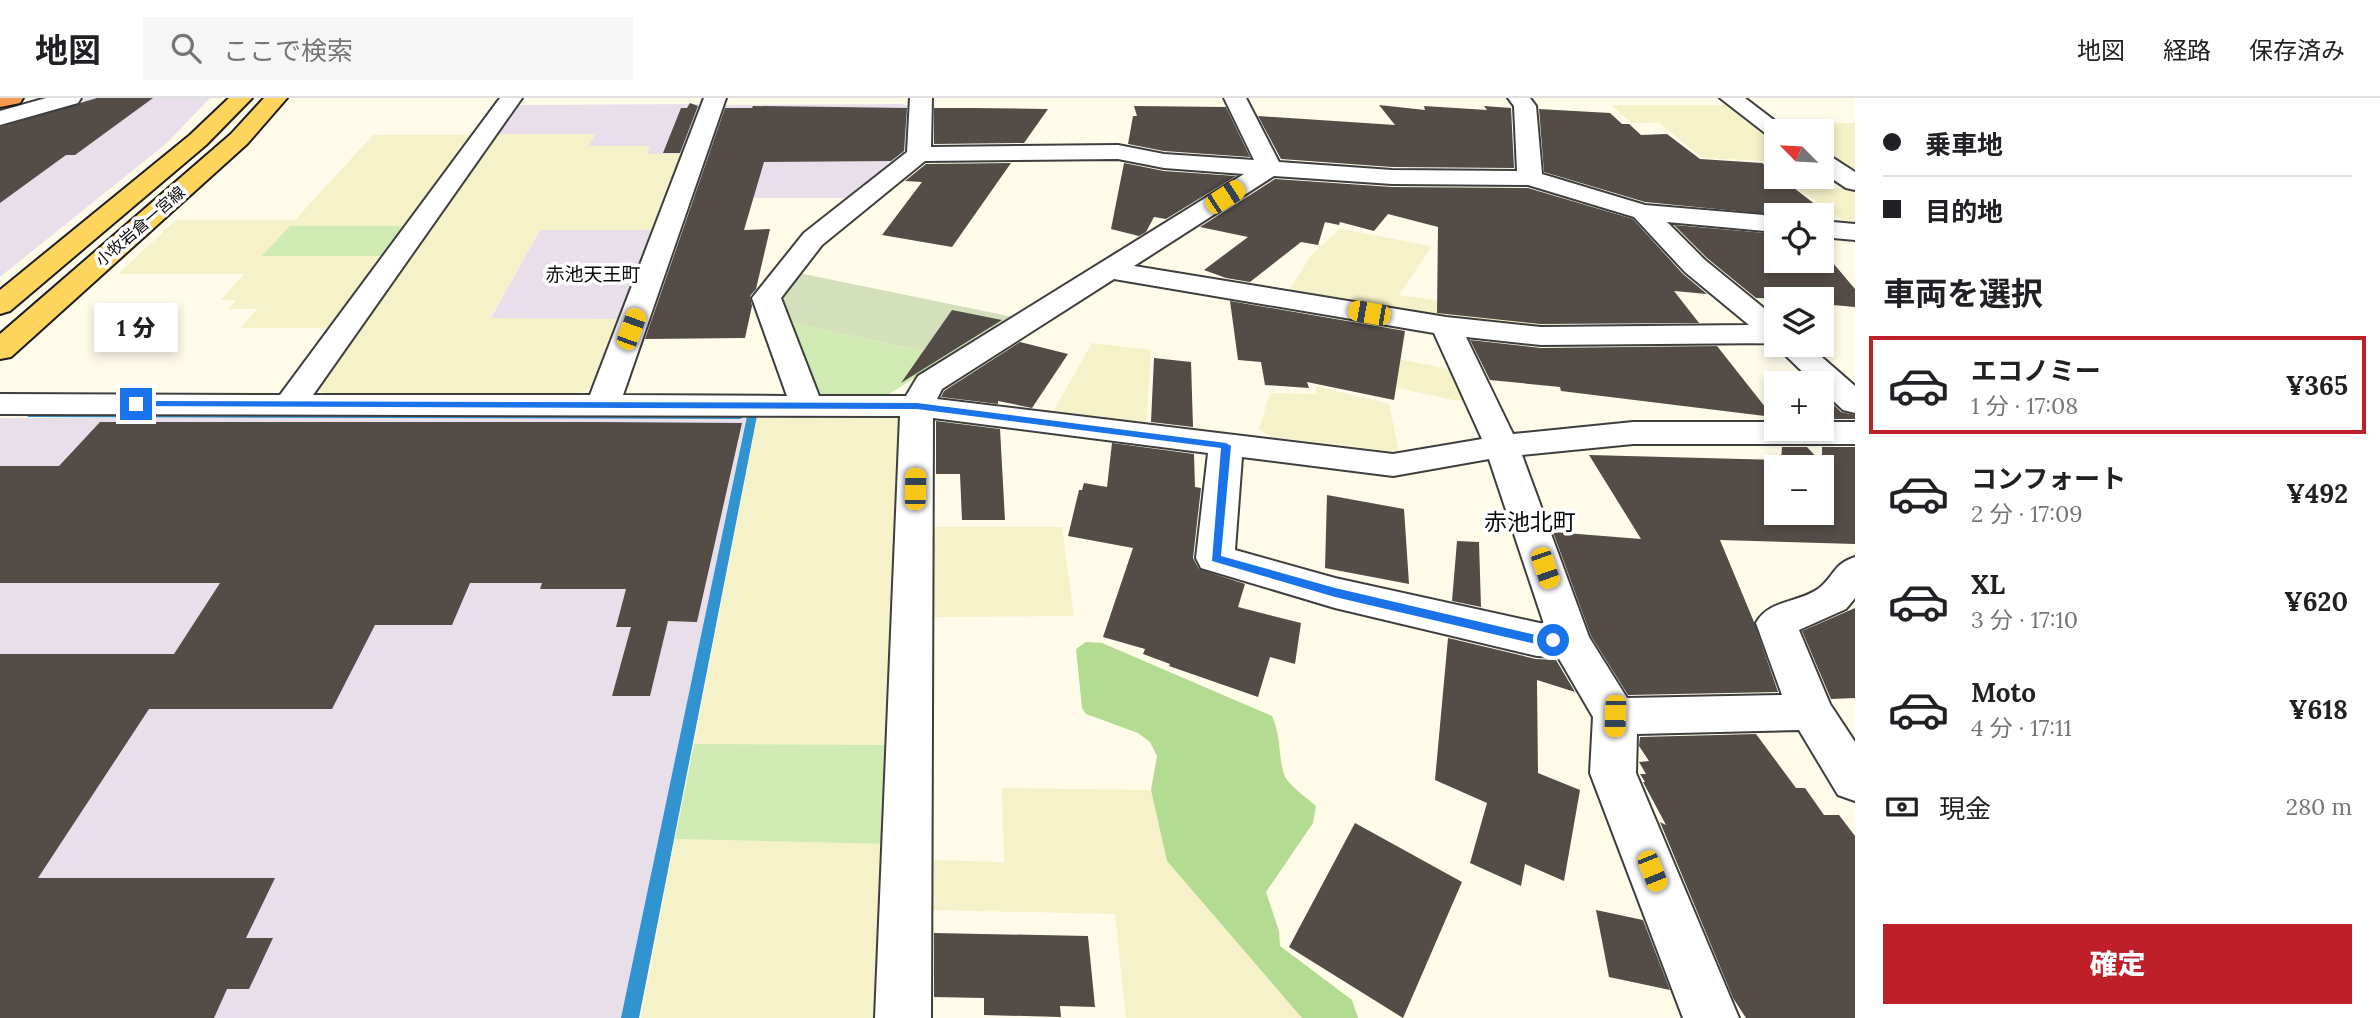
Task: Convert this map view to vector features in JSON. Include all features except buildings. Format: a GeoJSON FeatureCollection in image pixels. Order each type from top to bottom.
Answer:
{"type":"FeatureCollection","features":[{"type":"Feature","properties":{"kind":"highway"},"geometry":{"type":"LineString","coordinates":[[0,102],[12,98]]}},
{"type":"Feature","properties":{"kind":"main road","name":"小牧岩倉一宮線"},"geometry":{"type":"LineString","coordinates":[[0,305],[198,140],[241,98]]}},
{"type":"Feature","properties":{"kind":"main road","name":"小牧岩倉一宮線"},"geometry":{"type":"LineString","coordinates":[[0,350],[239,139],[276,98]]}},
{"type":"Feature","properties":{"kind":"street"},"geometry":{"type":"LineString","coordinates":[[0,118],[70,98]]}},
{"type":"Feature","properties":{"kind":"street"},"geometry":{"type":"LineString","coordinates":[[290,404],[511,98]]}},
{"type":"Feature","properties":{"kind":"street"},"geometry":{"type":"LineString","coordinates":[[603,405],[715,98]]}},
{"type":"Feature","properties":{"kind":"street"},"geometry":{"type":"LineString","coordinates":[[919,154],[920,98]]}},
{"type":"Feature","properties":{"kind":"street"},"geometry":{"type":"LineString","coordinates":[[1236,98],[1270,168]]}},
{"type":"Feature","properties":{"kind":"street"},"geometry":{"type":"LineString","coordinates":[[1519,98],[1525,106],[1530,178]]}},
{"type":"Feature","properties":{"kind":"street"},"geometry":{"type":"LineString","coordinates":[[1731,98],[1764,122]]}},
{"type":"Feature","properties":{"kind":"street"},"geometry":{"type":"LineString","coordinates":[[807,406],[765,298],[813,239],[919,154],[1118,152],[1164,161],[1392,177],[1530,178],[1643,212],[1764,224]]}},
{"type":"Feature","properties":{"kind":"street"},"geometry":{"type":"LineString","coordinates":[[904,1018],[917,406],[929,383],[1270,168]]}},
{"type":"Feature","properties":{"kind":"street"},"geometry":{"type":"LineString","coordinates":[[1834,169],[1855,183]]}},
{"type":"Feature","properties":{"kind":"street"},"geometry":{"type":"LineString","coordinates":[[1643,212],[1695,266],[1764,323]]}},
{"type":"Feature","properties":{"kind":"street"},"geometry":{"type":"LineString","coordinates":[[1834,230],[1855,232]]}},
{"type":"Feature","properties":{"kind":"street"},"geometry":{"type":"LineString","coordinates":[[1111,270],[1447,326],[1541,336],[1764,333]]}},
{"type":"Feature","properties":{"kind":"street"},"geometry":{"type":"LineString","coordinates":[[1447,326],[1502,446],[1570,641],[1615,716],[1613,773],[1711,1018]]}},
{"type":"Feature","properties":{"kind":"street"},"geometry":{"type":"LineString","coordinates":[[1803,357],[1855,403]]}},
{"type":"Feature","properties":{"kind":"street"},"geometry":{"type":"LineString","coordinates":[[0,404],[917,406],[1393,465],[1502,446],[1633,433],[1855,433]]}},
{"type":"Feature","properties":{"kind":"street"},"geometry":{"type":"LineString","coordinates":[[1226,446],[1216,558],[1376,602],[1536,640],[1570,641]]}},
{"type":"Feature","properties":{"kind":"street"},"geometry":{"type":"LineString","coordinates":[[1855,571],[1832,599],[1776,623],[1811,712],[1855,781]]}},
{"type":"Feature","properties":{"kind":"street"},"geometry":{"type":"LineString","coordinates":[[1615,716],[1811,712]]}},
{"type":"Feature","properties":{"kind":"shaded area"},"geometry":{"type":"Polygon","coordinates":[[[88,98],[210,98],[167,143],[0,277],[0,124],[88,98]]]}},
{"type":"Feature","properties":{"kind":"shaded area"},"geometry":{"type":"Polygon","coordinates":[[[903,104],[913,108],[911,156],[856,198],[686,198],[719,108],[727,105],[903,104]]]}},
{"type":"Feature","properties":{"kind":"shaded area"},"geometry":{"type":"Polygon","coordinates":[[[517,105],[704,106],[686,154],[647,154],[649,146],[588,146],[594,135],[497,134],[517,105]]]}},
{"type":"Feature","properties":{"kind":"shaded area"},"geometry":{"type":"Polygon","coordinates":[[[1611,105],[1726,105],[1737,109],[1764,128],[1764,162],[1702,158],[1659,123],[1632,123],[1611,105]]]}},
{"type":"Feature","properties":{"kind":"shaded area"},"geometry":{"type":"Polygon","coordinates":[[[1834,123],[1855,123],[1855,177],[1834,162],[1834,123]]]}},
{"type":"Feature","properties":{"kind":"shaded area"},"geometry":{"type":"Polygon","coordinates":[[[497,134],[595,134],[589,146],[650,146],[647,154],[686,154],[656,230],[540,230],[490,318],[621,319],[594,386],[577,395],[325,395],[316,386],[497,134]]]}},
{"type":"Feature","properties":{"kind":"shaded area"},"geometry":{"type":"Polygon","coordinates":[[[373,135],[476,135],[407,226],[291,226],[264,256],[384,256],[330,328],[241,328],[257,309],[228,309],[236,300],[221,300],[244,274],[118,274],[176,220],[295,220],[373,135]]]}},
{"type":"Feature","properties":{"kind":"shaded area"},"geometry":{"type":"Polygon","coordinates":[[[1849,188],[1855,192],[1855,228],[1834,214],[1834,203],[1818,203],[1798,189],[1849,188]]]}},
{"type":"Feature","properties":{"kind":"shaded area"},"geometry":{"type":"Polygon","coordinates":[[[1340,229],[1432,246],[1399,295],[1548,318],[1556,331],[1534,331],[1288,292],[1312,254],[1340,229]]]}},
{"type":"Feature","properties":{"kind":"shaded area"},"geometry":{"type":"Polygon","coordinates":[[[540,230],[656,230],[621,319],[490,319],[540,230]]]}},
{"type":"Feature","properties":{"kind":"shaded area"},"geometry":{"type":"Polygon","coordinates":[[[1306,342],[1456,370],[1468,403],[1311,370],[1306,342]]]}},
{"type":"Feature","properties":{"kind":"shaded area"},"geometry":{"type":"Polygon","coordinates":[[[1092,343],[1151,350],[1146,428],[1050,417],[1092,343]]]}},
{"type":"Feature","properties":{"kind":"shaded area"},"geometry":{"type":"Polygon","coordinates":[[[1315,386],[1389,404],[1399,452],[1272,437],[1259,429],[1270,393],[1317,394],[1315,386]]]}},
{"type":"Feature","properties":{"kind":"shaded area"},"geometry":{"type":"Polygon","coordinates":[[[758,414],[891,414],[904,421],[893,745],[694,744],[758,414]]]}},
{"type":"Feature","properties":{"kind":"shaded area"},"geometry":{"type":"Polygon","coordinates":[[[0,418],[746,418],[624,1018],[0,1018],[0,418]]]}},
{"type":"Feature","properties":{"kind":"shaded area"},"geometry":{"type":"Polygon","coordinates":[[[932,527],[1062,527],[1074,616],[934,617],[932,527]]]}},
{"type":"Feature","properties":{"kind":"shaded area"},"geometry":{"type":"Polygon","coordinates":[[[1002,788],[1151,790],[1167,861],[1302,1018],[1126,1018],[1115,914],[930,910],[931,860],[1004,862],[1002,788]]]}},
{"type":"Feature","properties":{"kind":"shaded area"},"geometry":{"type":"Polygon","coordinates":[[[675,839],[889,844],[883,1018],[641,1018],[675,839]]]}},
{"type":"Feature","properties":{"kind":"green space"},"geometry":{"type":"Polygon","coordinates":[[[290,226],[407,226],[384,256],[262,256],[290,226]]]}},
{"type":"Feature","properties":{"kind":"green space"},"geometry":{"type":"Polygon","coordinates":[[[794,272],[1018,318],[950,357],[783,321],[774,298],[794,272]]]}},
{"type":"Feature","properties":{"kind":"green space"},"geometry":{"type":"Polygon","coordinates":[[[783,321],[950,357],[882,398],[829,398],[812,393],[783,321]]]}},
{"type":"Feature","properties":{"kind":"green space"},"geometry":{"type":"Polygon","coordinates":[[[1086,642],[1102,643],[1272,716],[1284,775],[1293,787],[1316,806],[1313,823],[1266,892],[1279,931],[1280,946],[1352,1000],[1358,1018],[1302,1018],[1167,861],[1151,790],[1157,756],[1150,742],[1138,733],[1086,714],[1082,708],[1076,649],[1086,642]]]}},
{"type":"Feature","properties":{"kind":"green space"},"geometry":{"type":"Polygon","coordinates":[[[694,744],[893,745],[889,844],[675,839],[694,744]]]}},
{"type":"Feature","properties":{"kind":"waterway"},"geometry":{"type":"LineString","coordinates":[[32,415],[740,416]]}},
{"type":"Feature","properties":{"kind":"waterway"},"geometry":{"type":"LineString","coordinates":[[630,1018],[752,416]]}},
{"type":"Feature","properties":{"kind":"district","name":"赤池天王町"},"geometry":{"type":"Point","coordinates":[593,274]}},
{"type":"Feature","properties":{"kind":"district","name":"赤池北町"},"geometry":{"type":"Point","coordinates":[1530,521]}},
{"type":"Feature","properties":{"kind":"route"},"geometry":{"type":"LineString","coordinates":[[136,404],[917,406],[1226,446],[1216,558],[1335,593],[1536,640],[1553,640]]}}]}
